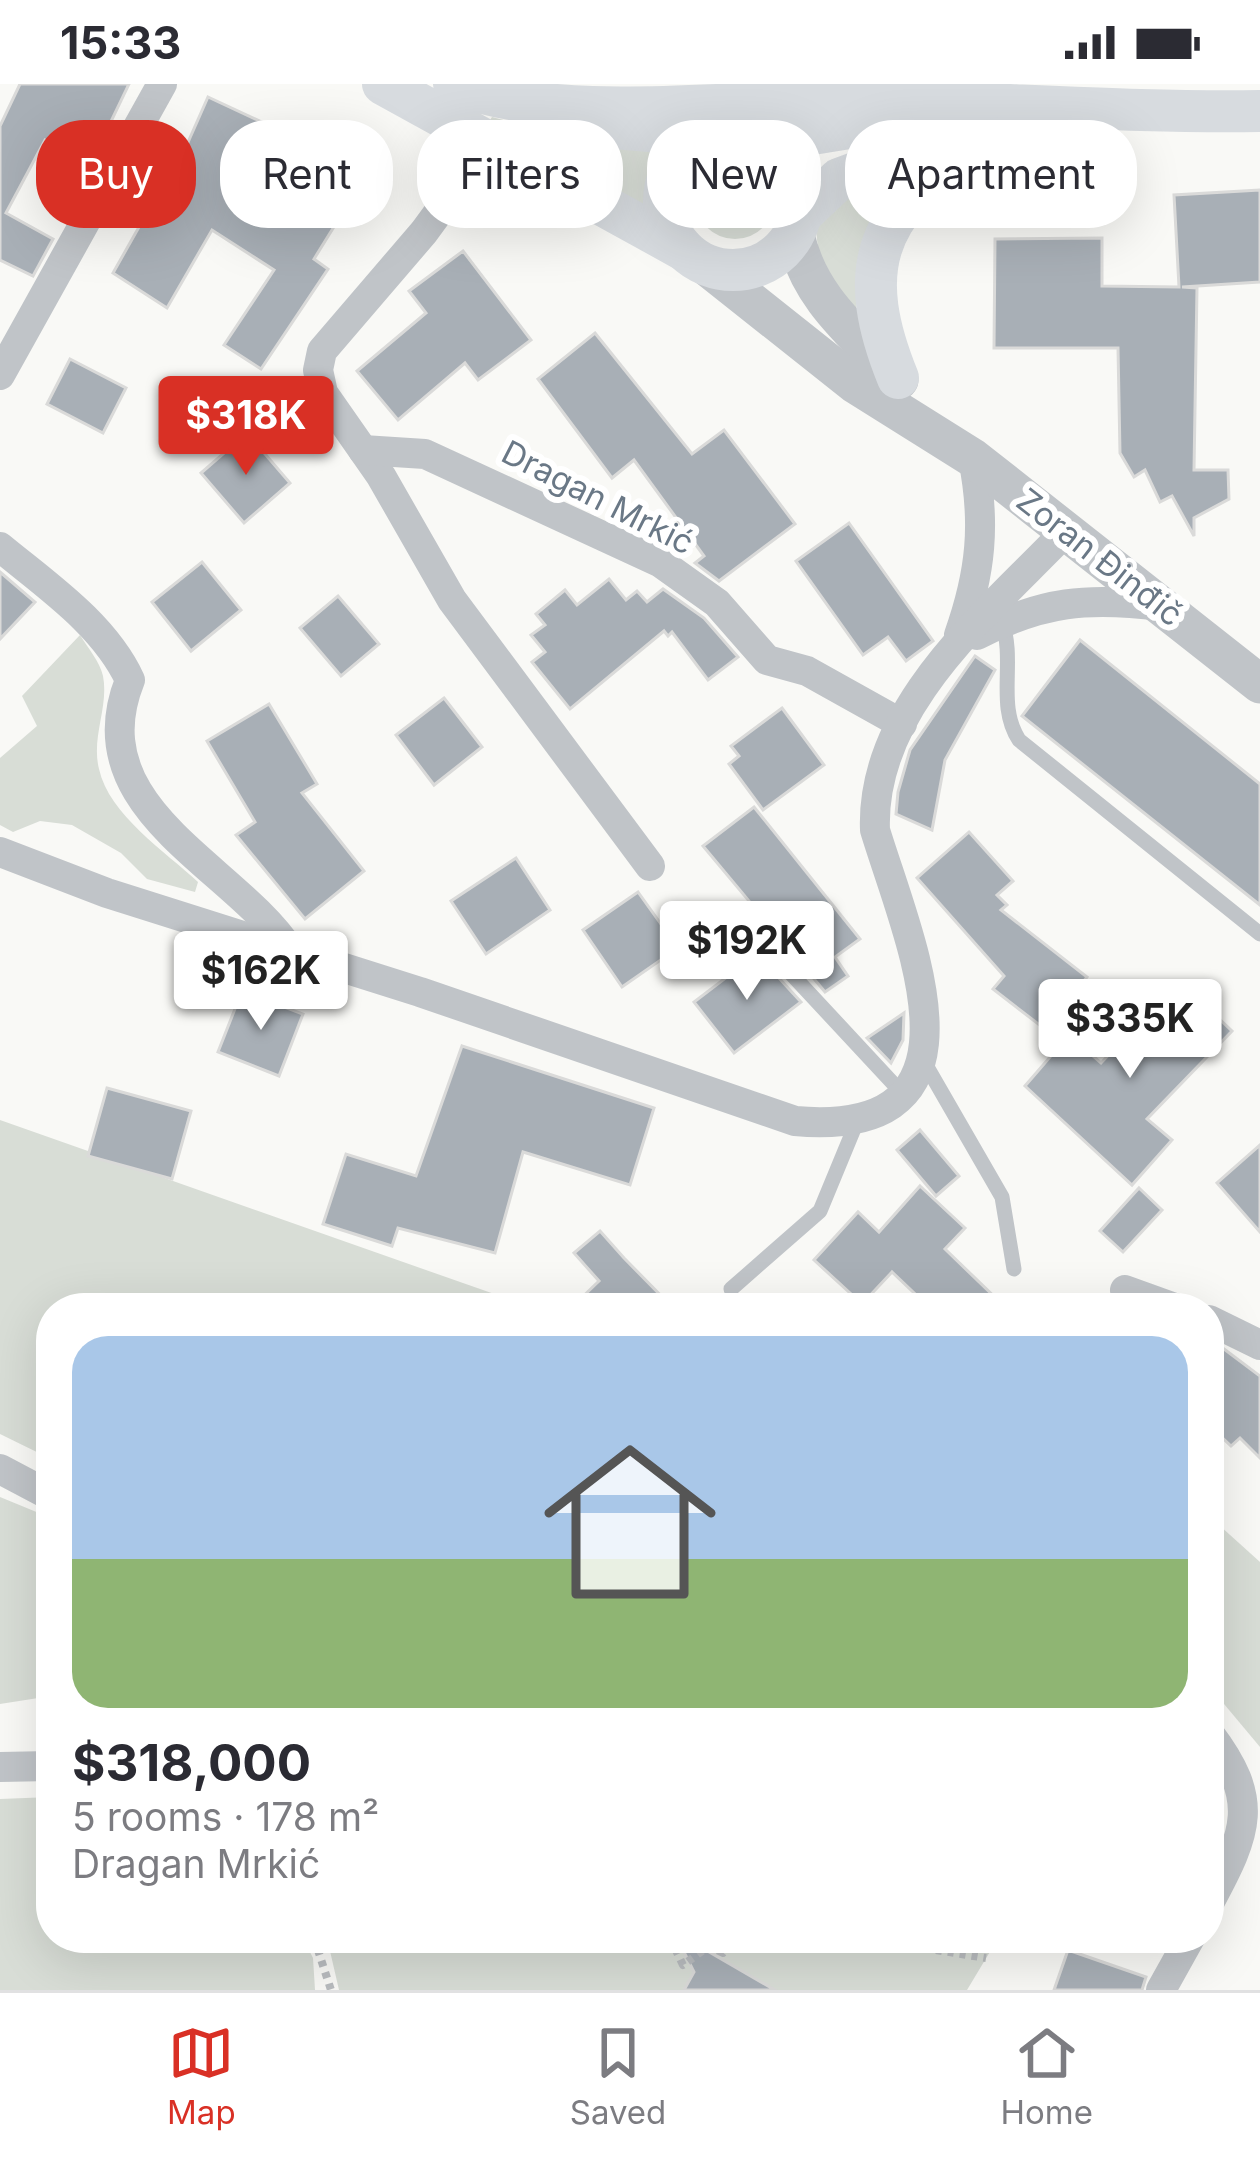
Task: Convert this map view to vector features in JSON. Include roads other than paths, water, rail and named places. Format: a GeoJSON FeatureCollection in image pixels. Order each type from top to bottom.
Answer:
{"type":"FeatureCollection","features":[{"type":"Feature","properties":{"kind":"main road","name":"Zoran Đinđič"},"geometry":{"type":"LineString","coordinates":[[383,84],[449,120]]}},
{"type":"Feature","properties":{"kind":"main road"},"geometry":{"type":"LineString","coordinates":[[454,84],[548,120],[647,130]]}},
{"type":"Feature","properties":{"kind":"main road"},"geometry":{"type":"LineString","coordinates":[[496,98],[610,105],[857,100],[966,120]]}},
{"type":"Feature","properties":{"kind":"main road"},"geometry":{"type":"LineString","coordinates":[[999,120],[1124,98],[1260,111]]}},
{"type":"Feature","properties":{"kind":"main road"},"geometry":{"type":"LineString","coordinates":[[821,199],[845,177]]}},
{"type":"Feature","properties":{"kind":"main road","name":"Zoran Đinđič"},"geometry":{"type":"LineString","coordinates":[[623,217],[694,257]]}},
{"type":"Feature","properties":{"kind":"main road"},"geometry":{"type":"LineString","coordinates":[[676,228],[694,257],[746,270],[782,251],[796,228]]}},
{"type":"Feature","properties":{"kind":"main road"},"geometry":{"type":"LineString","coordinates":[[888,228],[875,277],[876,307],[898,378]]}},
{"type":"Feature","properties":{"kind":"street"},"geometry":{"type":"LineString","coordinates":[[0,375],[162,84]]}},
{"type":"Feature","properties":{"kind":"street"},"geometry":{"type":"LineString","coordinates":[[427,228],[322,351],[318,370],[323,393],[363,450],[452,600],[650,866]]}},
{"type":"Feature","properties":{"kind":"street","name":"Zoran Đinđič"},"geometry":{"type":"LineString","coordinates":[[798,228],[801,264],[818,295],[898,378],[938,432]]}},
{"type":"Feature","properties":{"kind":"street","name":"Zoran Đinđič"},"geometry":{"type":"LineString","coordinates":[[694,257],[855,384],[973,458],[1260,684]]}},
{"type":"Feature","properties":{"kind":"street","name":"Dragan Mrkić"},"geometry":{"type":"LineString","coordinates":[[363,450],[425,454],[661,563],[717,603],[767,660],[807,671],[902,724]]}},
{"type":"Feature","properties":{"kind":"street"},"geometry":{"type":"LineString","coordinates":[[956,647],[982,553],[983,512],[973,458]]}},
{"type":"Feature","properties":{"kind":"street"},"geometry":{"type":"LineString","coordinates":[[0,852],[795,1120],[858,1119],[902,1094],[923,1060],[929,1024],[922,986],[874,830],[873,799],[881,764],[902,724],[956,647],[1067,530]]}},
{"type":"Feature","properties":{"kind":"street"},"geometry":{"type":"LineString","coordinates":[[0,547],[77,611],[120,658],[130,680],[121,704],[118,739],[136,787],[187,852],[292,953]]}},
{"type":"Feature","properties":{"kind":"street"},"geometry":{"type":"LineString","coordinates":[[956,647],[1031,607],[1108,599],[1162,606]]}},
{"type":"Feature","properties":{"kind":"street"},"geometry":{"type":"LineString","coordinates":[[1125,1290],[1133,1293]]}},
{"type":"Feature","properties":{"kind":"street"},"geometry":{"type":"LineString","coordinates":[[1224,1328],[1260,1345]]}},
{"type":"Feature","properties":{"kind":"street"},"geometry":{"type":"LineString","coordinates":[[0,1469],[36,1488]]}},
{"type":"Feature","properties":{"kind":"street"},"geometry":{"type":"LineString","coordinates":[[1224,1747],[1237,1759],[1252,1792],[1252,1826],[1224,1876]]}},
{"type":"Feature","properties":{"kind":"street"},"geometry":{"type":"LineString","coordinates":[[0,1767],[36,1766]]}},
{"type":"Feature","properties":{"kind":"street"},"geometry":{"type":"LineString","coordinates":[[1161,1990],[1182,1953]]}},
{"type":"Feature","properties":{"kind":"lane"},"geometry":{"type":"LineString","coordinates":[[1002,622],[1011,648],[1007,722],[1019,740],[1260,934]]}},
{"type":"Feature","properties":{"kind":"lane"},"geometry":{"type":"LineString","coordinates":[[757,937],[902,1094]]}},
{"type":"Feature","properties":{"kind":"lane"},"geometry":{"type":"LineString","coordinates":[[923,1060],[1002,1197],[1014,1270]]}},
{"type":"Feature","properties":{"kind":"lane"},"geometry":{"type":"LineString","coordinates":[[731,1289],[820,1211],[858,1119]]}}]}
